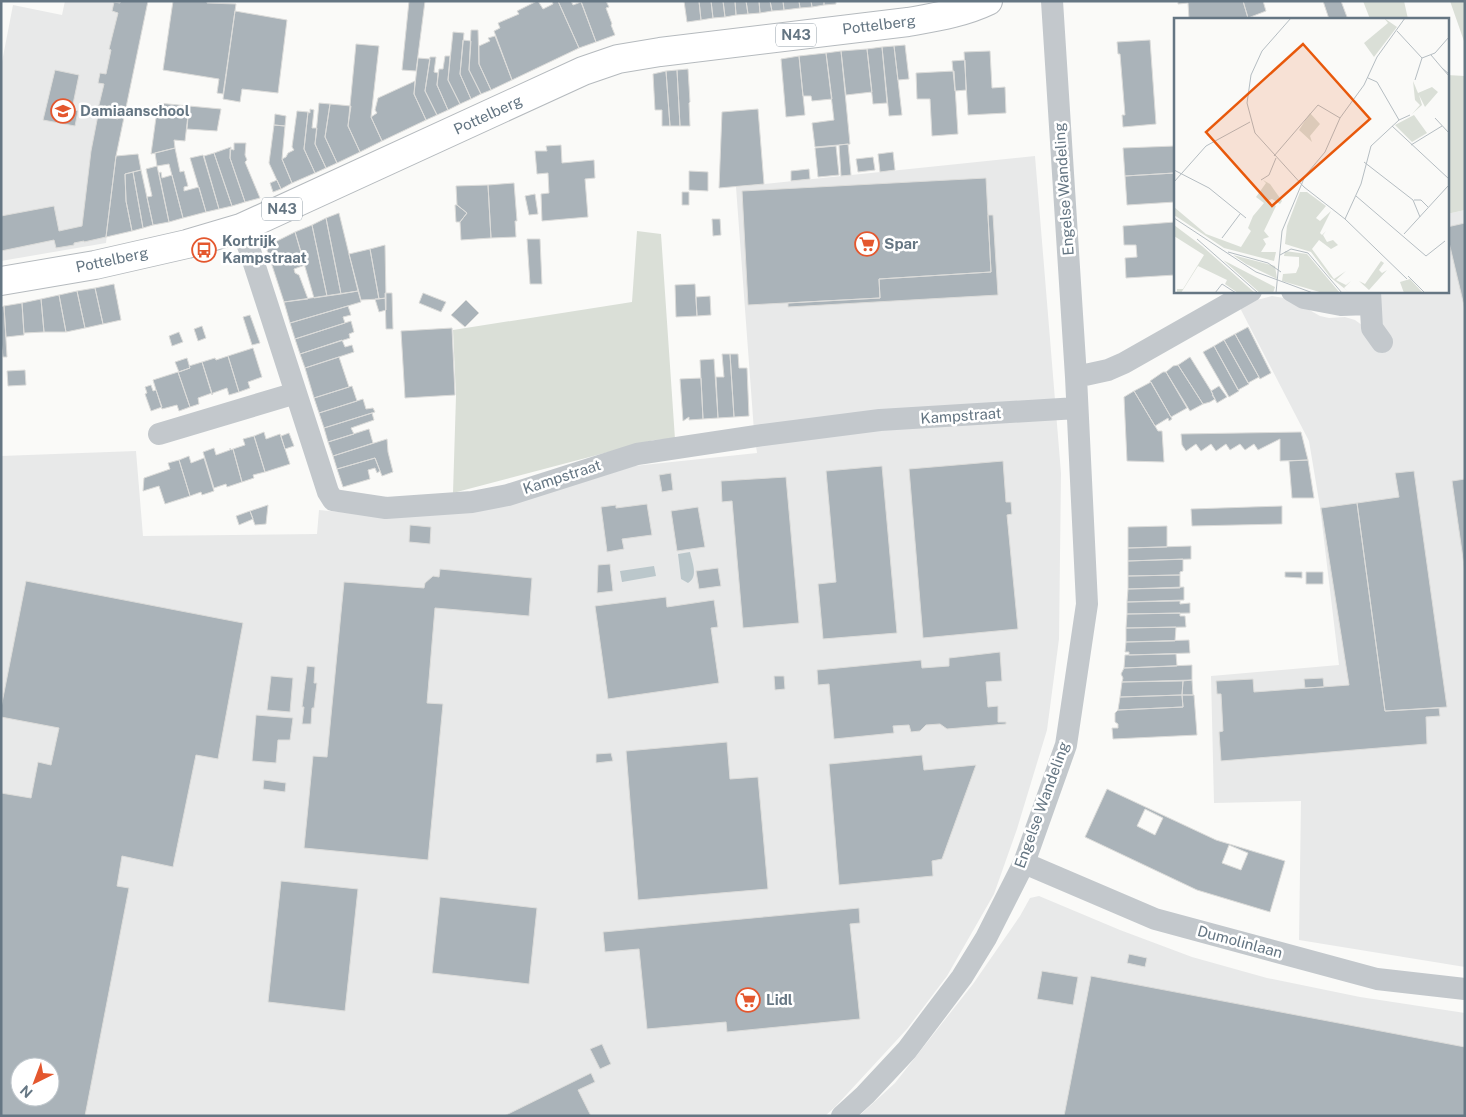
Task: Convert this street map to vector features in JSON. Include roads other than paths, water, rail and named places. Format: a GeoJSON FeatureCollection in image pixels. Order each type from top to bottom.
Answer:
{"type":"FeatureCollection","features":[{"type":"Feature","properties":{"kind":"main road","name":"Pottelberg"},"geometry":{"type":"LineString","coordinates":[[1,281],[94,265],[178,246],[240,228],[583,71],[618,59],[678,49],[908,22],[974,8],[988,1]]}},
{"type":"Feature","properties":{"kind":"street","name":"Engelse Wandeling"},"geometry":{"type":"LineString","coordinates":[[842,1116],[865,1095],[907,1050],[956,985],[986,938],[1024,863],[1066,745],[1087,604],[1076,377],[1052,1]]}},
{"type":"Feature","properties":{"kind":"street","name":"Kampstraat"},"geometry":{"type":"LineString","coordinates":[[240,228],[250,251],[328,492],[333,500],[386,508],[472,502],[508,495],[638,454],[880,420],[1077,408]]}},
{"type":"Feature","properties":{"kind":"street"},"geometry":{"type":"LineString","coordinates":[[1076,377],[1108,370],[1124,363],[1249,292]]}},
{"type":"Feature","properties":{"kind":"street"},"geometry":{"type":"LineString","coordinates":[[1294,292],[1304,298],[1341,305],[1370,298],[1372,328],[1382,342]]}},
{"type":"Feature","properties":{"kind":"street"},"geometry":{"type":"LineString","coordinates":[[159,434],[296,393]]}},
{"type":"Feature","properties":{"kind":"street","name":"Dumolinlaan"},"geometry":{"type":"LineString","coordinates":[[1024,863],[1155,919],[1378,979],[1465,989]]}},
{"type":"Feature","properties":{"kind":"place","name":"Damiaanschool"},"geometry":{"type":"Point","coordinates":[63,111]}},
{"type":"Feature","properties":{"kind":"place","name":"Spar"},"geometry":{"type":"Point","coordinates":[867,244]}},
{"type":"Feature","properties":{"kind":"place","name":"Kortrijk Kampstraat"},"geometry":{"type":"Point","coordinates":[204,250]}},
{"type":"Feature","properties":{"kind":"place","name":"Lidl"},"geometry":{"type":"Point","coordinates":[748,1000]}}]}
